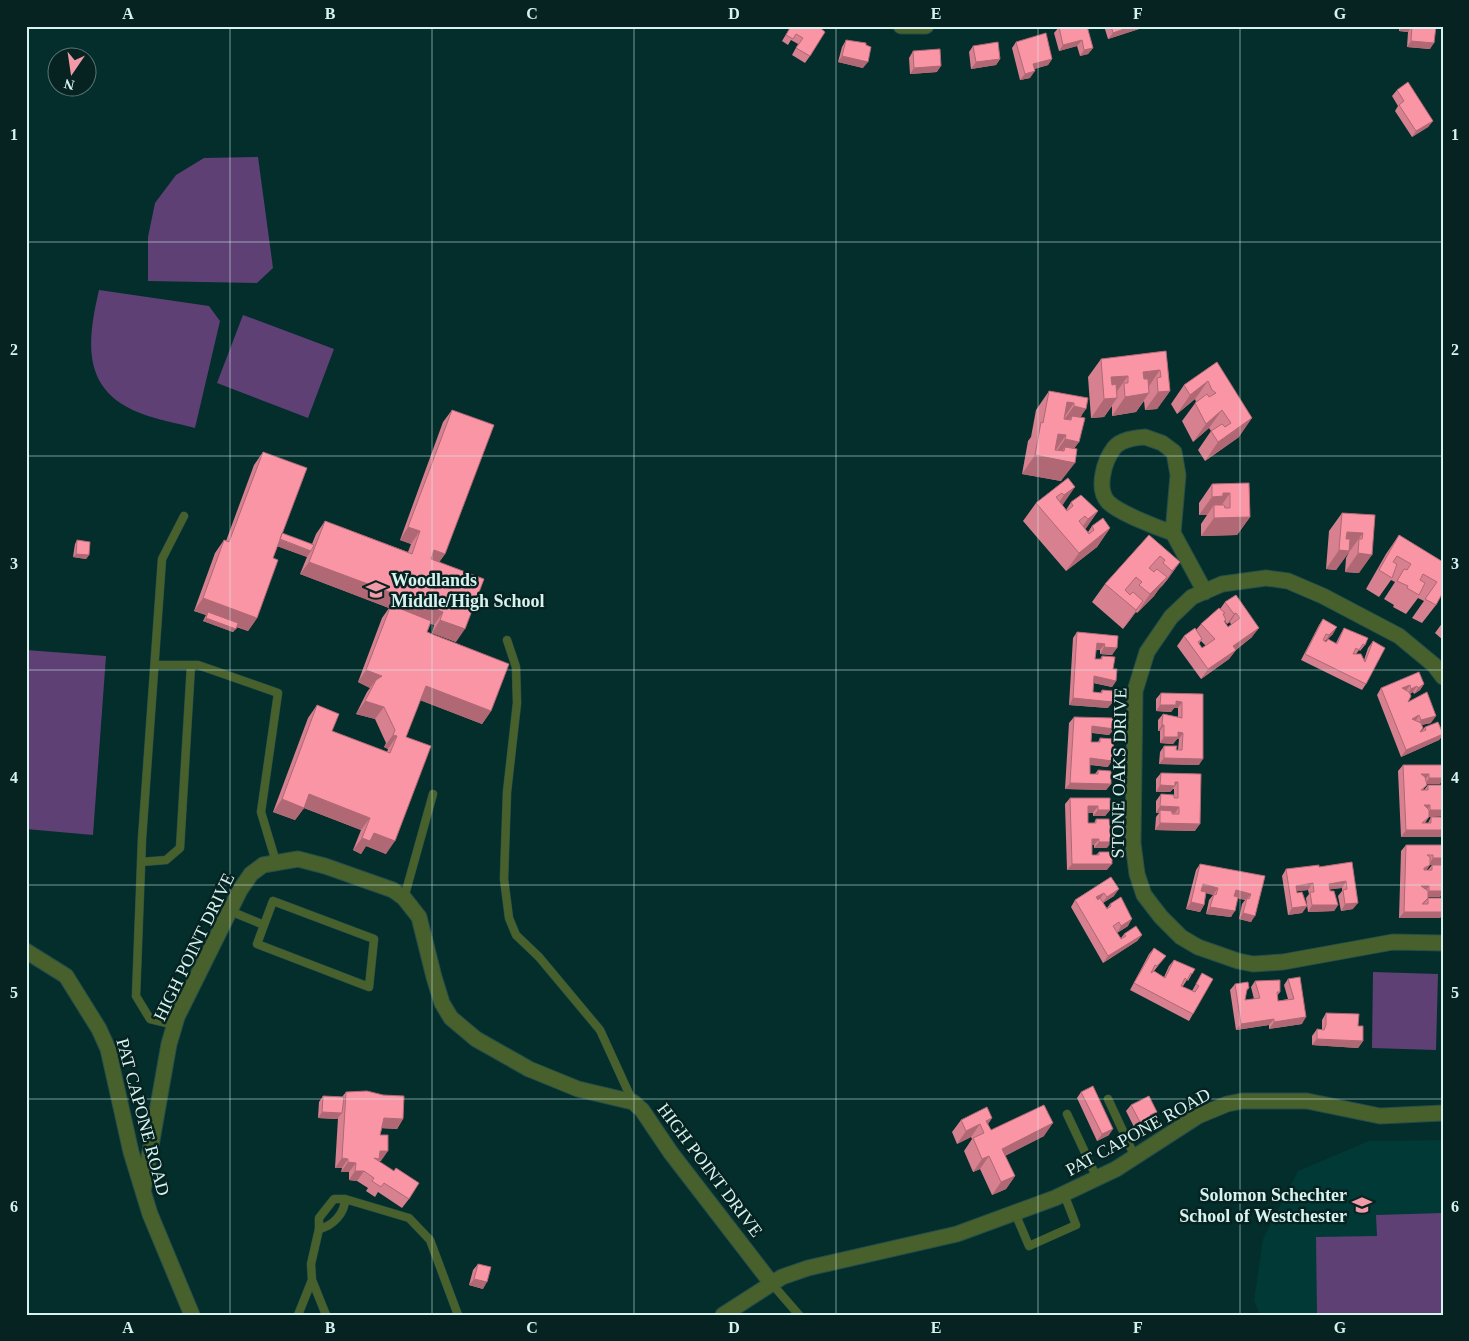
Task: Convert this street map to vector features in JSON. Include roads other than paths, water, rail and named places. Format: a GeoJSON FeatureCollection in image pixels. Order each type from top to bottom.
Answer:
{"type":"FeatureCollection","features":[{"type":"Feature","properties":{"kind":"street"},"geometry":{"type":"LineString","coordinates":[[901,26],[926,26]]}},
{"type":"Feature","properties":{"kind":"street"},"geometry":{"type":"LineString","coordinates":[[1173,533],[1152,526],[1108,503],[1102,494],[1101,487],[1105,467],[1114,447],[1131,438],[1145,437],[1162,443],[1174,452],[1178,475],[1173,533],[1205,592]]}},
{"type":"Feature","properties":{"kind":"street","name":"STONE OAKS DRIVE"},"geometry":{"type":"LineString","coordinates":[[1443,677],[1434,665],[1400,636],[1323,596],[1288,581],[1266,578],[1222,584],[1192,597],[1171,617],[1146,652],[1135,691],[1133,843],[1137,874],[1144,895],[1161,917],[1182,937],[1198,947],[1254,964],[1283,962],[1392,942],[1443,943]]}},
{"type":"Feature","properties":{"kind":"street","name":"HIGH POINT DRIVE"},"geometry":{"type":"LineString","coordinates":[[143,1191],[174,1025],[230,911],[252,874],[262,865],[298,859],[325,866],[393,890],[404,898],[419,917],[442,1003],[451,1018],[476,1039],[529,1068],[578,1089],[633,1102],[642,1110],[671,1152],[772,1284]]}},
{"type":"Feature","properties":{"kind":"street","name":"PAT CAPONE ROAD"},"geometry":{"type":"LineString","coordinates":[[26,951],[66,976],[99,1029],[108,1049],[131,1152],[150,1214],[192,1315]]}},
{"type":"Feature","properties":{"kind":"street","name":"PAT CAPONE ROAD"},"geometry":{"type":"LineString","coordinates":[[723,1315],[782,1277],[808,1268],[957,1234],[1064,1194],[1135,1157],[1198,1116],[1227,1104],[1242,1101],[1307,1101],[1380,1116],[1443,1113]]}},
{"type":"Feature","properties":{"kind":"lane"},"geometry":{"type":"LineString","coordinates":[[174,1025],[150,1018],[136,996],[141,862],[162,559],[184,516]]}},
{"type":"Feature","properties":{"kind":"lane"},"geometry":{"type":"LineString","coordinates":[[507,640],[516,667],[517,703],[507,792],[504,878],[509,918],[516,935],[540,958],[600,1030],[633,1102]]}},
{"type":"Feature","properties":{"kind":"lane"},"geometry":{"type":"LineString","coordinates":[[154,665],[198,665],[278,693],[261,812],[276,862]]}},
{"type":"Feature","properties":{"kind":"lane"},"geometry":{"type":"LineString","coordinates":[[141,862],[166,860],[180,848],[191,665]]}},
{"type":"Feature","properties":{"kind":"lane"},"geometry":{"type":"LineString","coordinates":[[404,898],[433,794]]}},
{"type":"Feature","properties":{"kind":"lane"},"geometry":{"type":"LineString","coordinates":[[274,901],[374,939],[369,987],[257,944],[264,925],[274,901]]}},
{"type":"Feature","properties":{"kind":"lane"},"geometry":{"type":"LineString","coordinates":[[230,911],[264,925]]}},
{"type":"Feature","properties":{"kind":"lane"},"geometry":{"type":"LineString","coordinates":[[1108,1099],[1135,1157]]}},
{"type":"Feature","properties":{"kind":"lane"},"geometry":{"type":"LineString","coordinates":[[1068,1114],[1097,1178]]}},
{"type":"Feature","properties":{"kind":"lane"},"geometry":{"type":"LineString","coordinates":[[1015,1213],[1029,1246],[1076,1225],[1064,1194]]}},
{"type":"Feature","properties":{"kind":"lane"},"geometry":{"type":"LineString","coordinates":[[326,1315],[312,1280],[311,1264],[319,1229],[319,1218],[328,1204],[334,1199],[345,1199],[410,1218],[430,1240],[458,1315]]}},
{"type":"Feature","properties":{"kind":"lane"},"geometry":{"type":"LineString","coordinates":[[319,1229],[329,1227],[337,1219],[345,1206],[345,1199]]}},
{"type":"Feature","properties":{"kind":"lane"},"geometry":{"type":"LineString","coordinates":[[298,1315],[312,1280]]}},
{"type":"Feature","properties":{"kind":"lane"},"geometry":{"type":"LineString","coordinates":[[772,1284],[799,1315]]}},
{"type":"Feature","properties":{"kind":"place","name":"Woodlands Middle/High School"},"geometry":{"type":"Point","coordinates":[376,590]}},
{"type":"Feature","properties":{"kind":"place","name":"Solomon Schechter School of Westchester"},"geometry":{"type":"Point","coordinates":[1362,1205]}}]}
